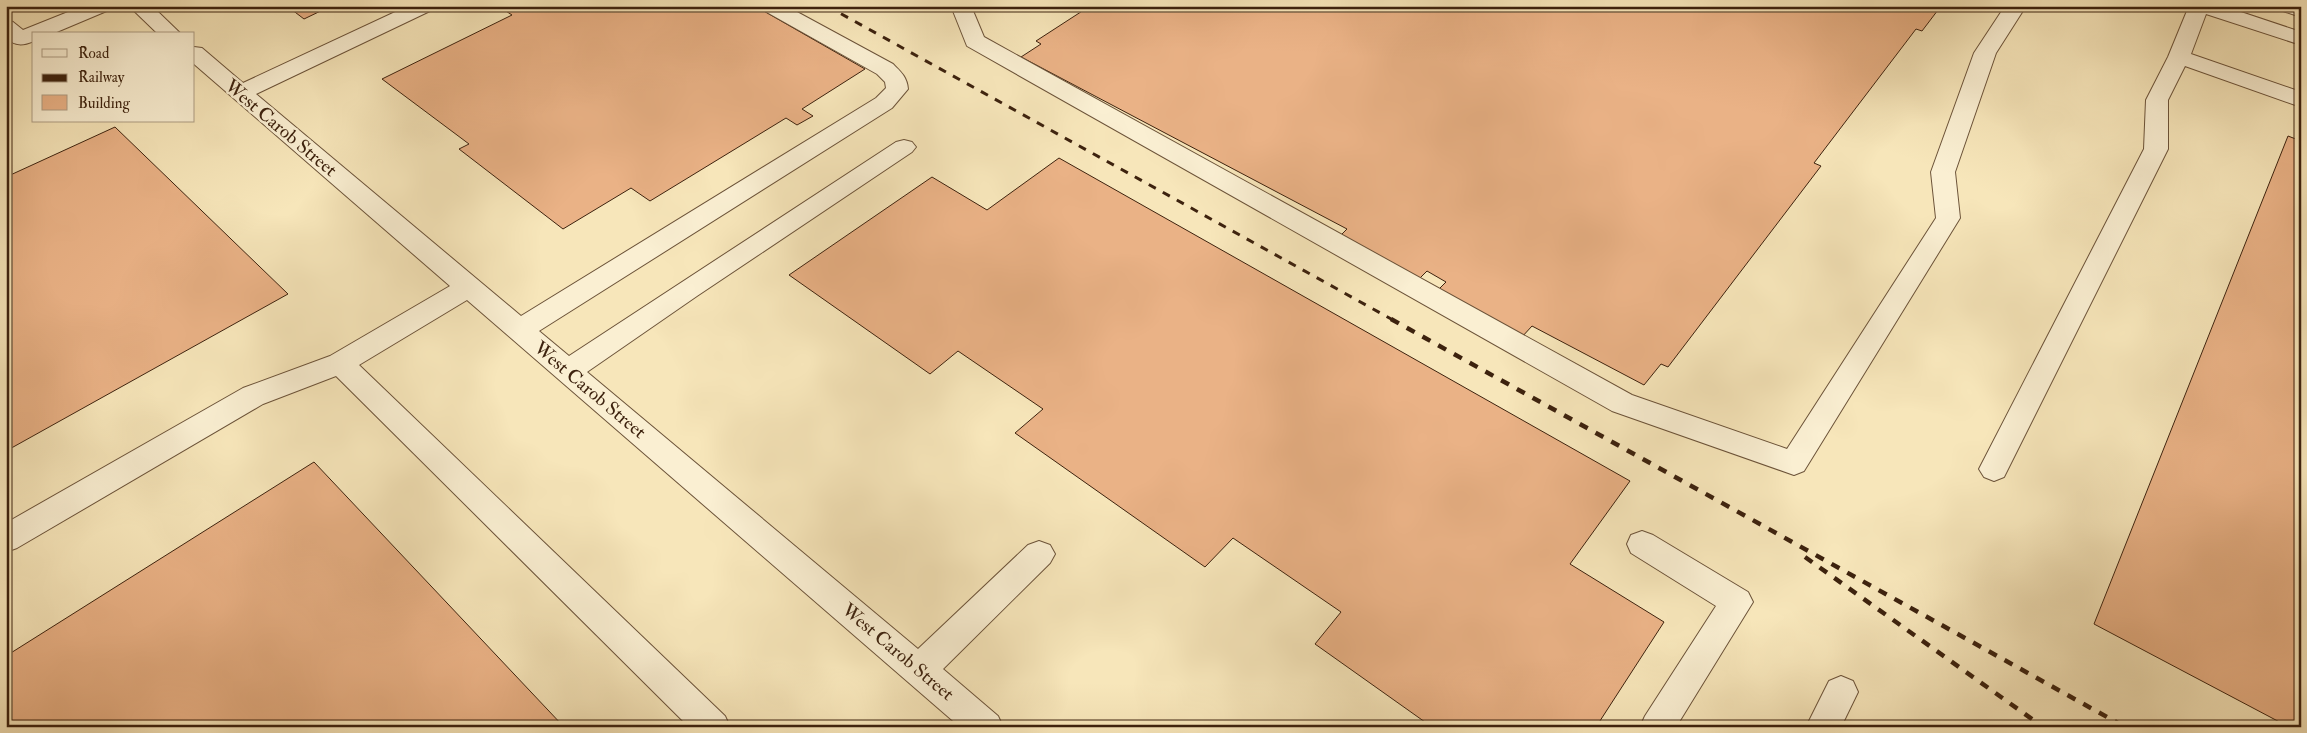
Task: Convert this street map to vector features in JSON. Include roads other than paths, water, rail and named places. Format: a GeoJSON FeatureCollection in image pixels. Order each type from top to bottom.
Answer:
{"type":"FeatureCollection","features":[{"type":"Feature","properties":{"kind":"street"},"geometry":{"type":"LineString","coordinates":[[37,32],[102,6]]}},
{"type":"Feature","properties":{"kind":"street"},"geometry":{"type":"LineString","coordinates":[[139,6],[169,32]]}},
{"type":"Feature","properties":{"kind":"street"},"geometry":{"type":"LineString","coordinates":[[241,93],[425,6]]}},
{"type":"Feature","properties":{"kind":"street"},"geometry":{"type":"LineString","coordinates":[[519,330],[884,103],[897,90],[896,80],[885,69],[770,6]]}},
{"type":"Feature","properties":{"kind":"street"},"geometry":{"type":"LineString","coordinates":[[961,6],[975,41],[1622,403],[1794,463],[1948,218],[1943,172],[1985,52],[2016,6]]}},
{"type":"Feature","properties":{"kind":"street"},"geometry":{"type":"LineString","coordinates":[[1994,469],[2156,148],[2157,100],[2179,57],[2200,6],[2301,39]]}},
{"type":"Feature","properties":{"kind":"street"},"geometry":{"type":"LineString","coordinates":[[2287,6],[2301,11]]}},
{"type":"Feature","properties":{"kind":"street"},"geometry":{"type":"LineString","coordinates":[[6,26],[20,39],[32,34]]}},
{"type":"Feature","properties":{"kind":"street","name":"West Carob Street"},"geometry":{"type":"LineString","coordinates":[[195,54],[986,727]]}},
{"type":"Feature","properties":{"kind":"street"},"geometry":{"type":"LineString","coordinates":[[2179,57],[2301,100]]}},
{"type":"Feature","properties":{"kind":"street"},"geometry":{"type":"LineString","coordinates":[[568,371],[688,289],[904,147]]}},
{"type":"Feature","properties":{"kind":"street"},"geometry":{"type":"LineString","coordinates":[[6,539],[253,396],[340,363],[468,286]]}},
{"type":"Feature","properties":{"kind":"street"},"geometry":{"type":"LineString","coordinates":[[340,363],[713,727]]}},
{"type":"Feature","properties":{"kind":"street"},"geometry":{"type":"LineString","coordinates":[[1642,544],[1737,602],[1657,727]]}},
{"type":"Feature","properties":{"kind":"street"},"geometry":{"type":"LineString","coordinates":[[919,670],[1039,554]]}},
{"type":"Feature","properties":{"kind":"street"},"geometry":{"type":"LineString","coordinates":[[1823,727],[1841,692]]}},
{"type":"Feature","properties":{"kind":"railway"},"geometry":{"type":"LineString","coordinates":[[827,6],[1393,320]]}},
{"type":"Feature","properties":{"kind":"railway"},"geometry":{"type":"LineString","coordinates":[[1391,319],[2125,727]]}},
{"type":"Feature","properties":{"kind":"railway"},"geometry":{"type":"LineString","coordinates":[[1805,557],[2043,727]]}}]}
